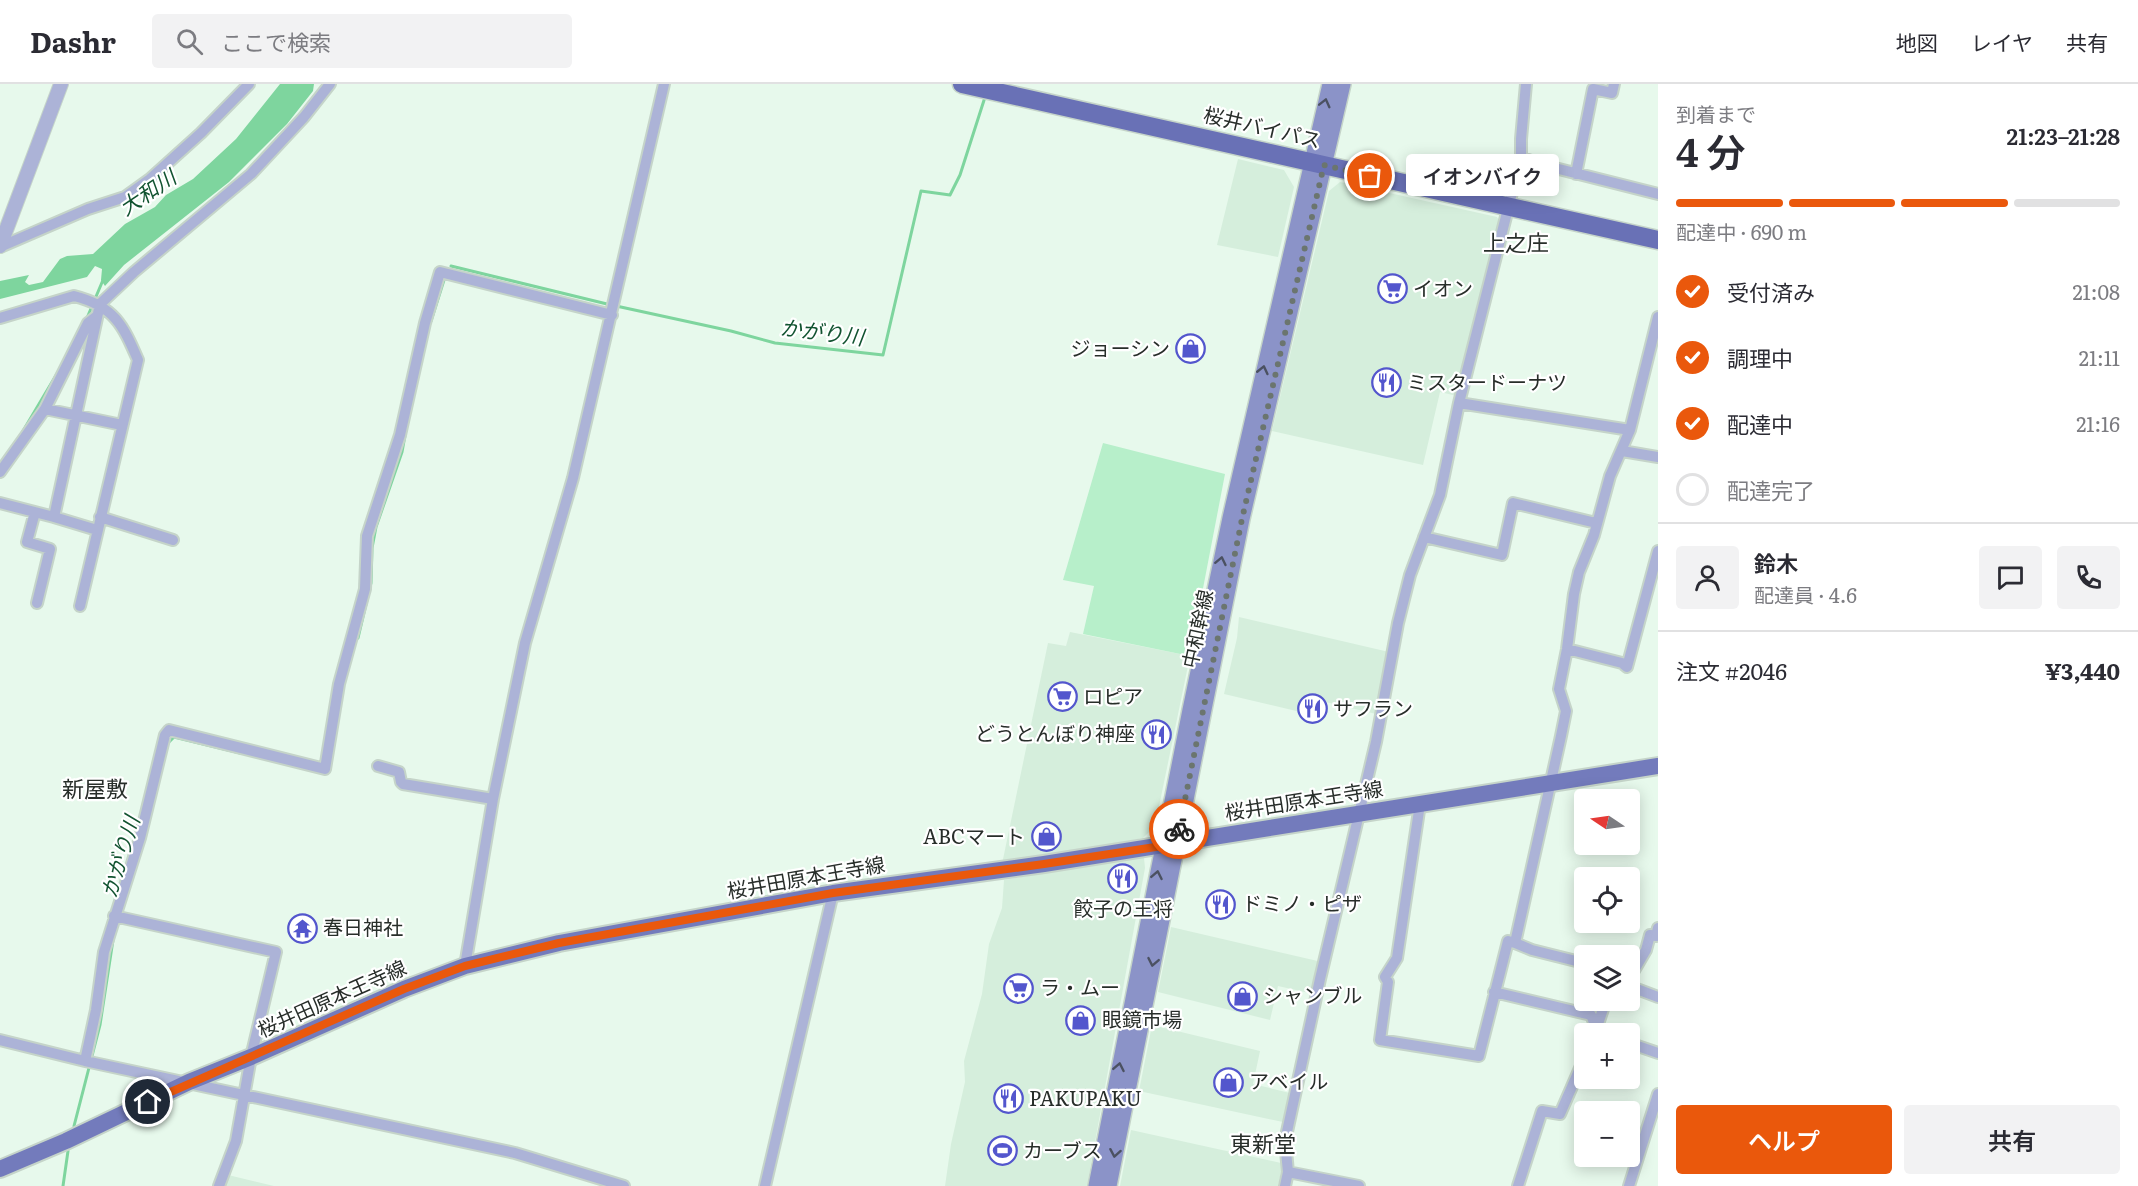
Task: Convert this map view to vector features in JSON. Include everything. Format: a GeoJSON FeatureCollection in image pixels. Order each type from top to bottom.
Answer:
{"type":"FeatureCollection","features":[{"type":"Feature","properties":{"kind":"highway","name":"桜井バイパス"},"geometry":{"type":"LineString","coordinates":[[970,86],[1658,240]]}},
{"type":"Feature","properties":{"kind":"main road","name":"中和幹線"},"geometry":{"type":"LineString","coordinates":[[1096,1186],[1169,844],[1242,519],[1317,164],[1330,84]]}},
{"type":"Feature","properties":{"kind":"main road","name":"中和幹線"},"geometry":{"type":"LineString","coordinates":[[1317,164],[1343,84]]}},
{"type":"Feature","properties":{"kind":"main road","name":"桜井田原本王寺線"},"geometry":{"type":"LineString","coordinates":[[0,1170],[189,1082],[404,989],[465,966],[559,943],[833,893],[1044,864],[1658,766]]}},
{"type":"Feature","properties":{"kind":"main road","name":"中和幹線"},"geometry":{"type":"LineString","coordinates":[[1109,1186],[1169,844]]}},
{"type":"Feature","properties":{"kind":"street"},"geometry":{"type":"LineString","coordinates":[[0,246],[61,84]]}},
{"type":"Feature","properties":{"kind":"street"},"geometry":{"type":"LineString","coordinates":[[0,246],[88,209],[125,197],[150,179],[201,133],[249,84]]}},
{"type":"Feature","properties":{"kind":"street"},"geometry":{"type":"LineString","coordinates":[[0,472],[45,409],[88,323],[99,310],[134,272],[251,174],[304,117],[330,84]]}},
{"type":"Feature","properties":{"kind":"street"},"geometry":{"type":"LineString","coordinates":[[465,966],[493,799],[525,643],[573,478],[664,84]]}},
{"type":"Feature","properties":{"kind":"street"},"geometry":{"type":"LineString","coordinates":[[1285,1186],[1288,1172],[1285,1141],[1320,979],[1360,813],[1398,623],[1410,575],[1440,495],[1459,403],[1521,157],[1526,84]]}},
{"type":"Feature","properties":{"kind":"street"},"geometry":{"type":"LineString","coordinates":[[1576,174],[1593,89],[1612,93],[1614,84]]}},
{"type":"Feature","properties":{"kind":"street"},"geometry":{"type":"LineString","coordinates":[[1521,157],[1576,174],[1658,194]]}},
{"type":"Feature","properties":{"kind":"street"},"geometry":{"type":"LineString","coordinates":[[85,1061],[96,1010],[104,952],[140,838],[165,735],[169,730],[325,769],[339,684],[365,590],[367,536],[400,435],[425,323],[440,272],[612,315]]}},
{"type":"Feature","properties":{"kind":"street"},"geometry":{"type":"LineString","coordinates":[[0,318],[74,296],[123,326],[138,360],[80,606]]}},
{"type":"Feature","properties":{"kind":"street"},"geometry":{"type":"LineString","coordinates":[[54,517],[99,310]]}},
{"type":"Feature","properties":{"kind":"street"},"geometry":{"type":"LineString","coordinates":[[1515,943],[1566,711],[1559,689],[1579,572],[1594,535],[1610,476],[1630,430],[1658,317]]}},
{"type":"Feature","properties":{"kind":"street"},"geometry":{"type":"LineString","coordinates":[[1459,403],[1630,430]]}},
{"type":"Feature","properties":{"kind":"street"},"geometry":{"type":"LineString","coordinates":[[45,409],[122,425]]}},
{"type":"Feature","properties":{"kind":"street"},"geometry":{"type":"LineString","coordinates":[[1622,450],[1658,457]]}},
{"type":"Feature","properties":{"kind":"street"},"geometry":{"type":"LineString","coordinates":[[0,503],[97,530]]}},
{"type":"Feature","properties":{"kind":"street"},"geometry":{"type":"LineString","coordinates":[[1424,537],[1502,555],[1514,503],[1596,523]]}},
{"type":"Feature","properties":{"kind":"street"},"geometry":{"type":"LineString","coordinates":[[35,512],[27,542],[50,549],[37,603]]}},
{"type":"Feature","properties":{"kind":"street"},"geometry":{"type":"LineString","coordinates":[[100,517],[172,540]]}},
{"type":"Feature","properties":{"kind":"street"},"geometry":{"type":"LineString","coordinates":[[1567,650],[1622,663],[1627,667],[1658,556]]}},
{"type":"Feature","properties":{"kind":"street"},"geometry":{"type":"LineString","coordinates":[[378,766],[399,772],[403,784],[493,799]]}},
{"type":"Feature","properties":{"kind":"street"},"geometry":{"type":"LineString","coordinates":[[1420,804],[1398,958],[1385,977],[1388,982],[1380,1040],[1479,1056],[1508,941],[1532,950],[1574,960]]}},
{"type":"Feature","properties":{"kind":"street"},"geometry":{"type":"LineString","coordinates":[[765,1186],[833,893]]}},
{"type":"Feature","properties":{"kind":"street"},"geometry":{"type":"LineString","coordinates":[[114,916],[276,952],[251,1057],[236,1141],[219,1186]]}},
{"type":"Feature","properties":{"kind":"street"},"geometry":{"type":"LineString","coordinates":[[1640,960],[1646,950],[1650,935],[1656,936],[1658,928]]}},
{"type":"Feature","properties":{"kind":"street"},"geometry":{"type":"LineString","coordinates":[[1640,990],[1658,996]]}},
{"type":"Feature","properties":{"kind":"street"},"geometry":{"type":"LineString","coordinates":[[1494,992],[1591,1015],[1595,1023]]}},
{"type":"Feature","properties":{"kind":"street"},"geometry":{"type":"LineString","coordinates":[[0,1040],[85,1061],[515,1153],[624,1186]]}},
{"type":"Feature","properties":{"kind":"street"},"geometry":{"type":"LineString","coordinates":[[1640,1047],[1658,1053]]}},
{"type":"Feature","properties":{"kind":"street"},"geometry":{"type":"LineString","coordinates":[[1518,1186],[1542,1111],[1560,1114],[1574,1082]]}},
{"type":"Feature","properties":{"kind":"street"},"geometry":{"type":"LineString","coordinates":[[1629,1186],[1658,1094]]}},
{"type":"Feature","properties":{"kind":"street"},"geometry":{"type":"LineString","coordinates":[[1288,1172],[1359,1186]]}},
{"type":"Feature","properties":{"kind":"shaded area","name":"大和川"},"geometry":{"type":"Polygon","coordinates":[[[280,84],[314,84],[313,91],[287,124],[229,182],[124,265],[105,286],[101,280],[102,269],[95,266],[87,277],[0,299],[0,281],[29,275],[25,282],[29,285],[43,282],[60,259],[67,256],[93,254],[125,224],[155,207],[166,195],[193,179],[236,139],[280,84]]]}},
{"type":"Feature","properties":{"kind":"shaded area"},"geometry":{"type":"Polygon","coordinates":[[[1238,159],[1284,170],[1294,187],[1278,257],[1217,245],[1238,159]]]}},
{"type":"Feature","properties":{"kind":"shaded area","name":"イオン"},"geometry":{"type":"Polygon","coordinates":[[[1340,182],[1497,217],[1500,222],[1457,396],[1440,392],[1423,465],[1272,431],[1329,191],[1340,182]]]}},
{"type":"Feature","properties":{"kind":"shaded area"},"geometry":{"type":"Polygon","coordinates":[[[1103,443],[1225,474],[1190,656],[1083,634],[1094,586],[1063,580],[1103,443]]]}},
{"type":"Feature","properties":{"kind":"shaded area"},"geometry":{"type":"Polygon","coordinates":[[[1239,617],[1389,652],[1376,714],[1313,699],[1309,714],[1224,694],[1237,638],[1239,617]]]}},
{"type":"Feature","properties":{"kind":"shaded area"},"geometry":{"type":"Polygon","coordinates":[[[1070,632],[1190,656],[1155,826],[1143,838],[1002,864],[1048,643],[1066,646],[1070,632]]]}},
{"type":"Feature","properties":{"kind":"shaded area"},"geometry":{"type":"Polygon","coordinates":[[[1141,856],[1144,858],[1145,868],[1087,1186],[945,1186],[951,1144],[965,1082],[964,1061],[982,994],[989,944],[1002,908],[1004,880],[1141,856]]]}},
{"type":"Feature","properties":{"kind":"shaded area"},"geometry":{"type":"Polygon","coordinates":[[[1171,927],[1322,962],[1314,994],[1278,986],[1270,1020],[1158,992],[1171,927]]]}},
{"type":"Feature","properties":{"kind":"shaded area"},"geometry":{"type":"Polygon","coordinates":[[[1152,1025],[1260,1051],[1253,1084],[1290,1093],[1283,1122],[1139,1091],[1152,1025]]]}},
{"type":"Feature","properties":{"kind":"shaded area"},"geometry":{"type":"Polygon","coordinates":[[[1131,1130],[1281,1163],[1278,1186],[1120,1186],[1131,1130]]]}},
{"type":"Feature","properties":{"kind":"shaded area"},"geometry":{"type":"Polygon","coordinates":[[[224,1174],[274,1186],[221,1186],[224,1174]]]}},
{"type":"Feature","properties":{"kind":"waterway","name":"かがり川"},"geometry":{"type":"LineString","coordinates":[[451,266],[775,343],[883,355],[921,191],[950,195],[960,175],[986,94]]}},
{"type":"Feature","properties":{"kind":"waterway"},"geometry":{"type":"LineString","coordinates":[[87,318],[103,280]]}},
{"type":"Feature","properties":{"kind":"waterway","name":"かがり川"},"geometry":{"type":"LineString","coordinates":[[431,321],[444,280]]}},
{"type":"Feature","properties":{"kind":"waterway"},"geometry":{"type":"LineString","coordinates":[[23,431],[58,372]]}},
{"type":"Feature","properties":{"kind":"waterway","name":"かがり川"},"geometry":{"type":"LineString","coordinates":[[358,638],[371,583],[372,548],[376,527],[402,452],[406,430]]}},
{"type":"Feature","properties":{"kind":"waterway","name":"かがり川"},"geometry":{"type":"LineString","coordinates":[[167,744],[174,737],[240,753]]}},
{"type":"Feature","properties":{"kind":"waterway","name":"かがり川"},"geometry":{"type":"LineString","coordinates":[[74,1126],[100,1025],[113,940]]}},
{"type":"Feature","properties":{"kind":"waterway","name":"かがり川"},"geometry":{"type":"LineString","coordinates":[[63,1186],[68,1151]]}},
{"type":"Feature","properties":{"kind":"way so far"},"geometry":{"type":"LineString","coordinates":[[1179,829],[1242,519],[1324,165],[1370,176]]}},
{"type":"Feature","properties":{"kind":"place","name":"イオンバイク"},"geometry":{"type":"Point","coordinates":[1370,176]}},
{"type":"Feature","properties":{"kind":"place","name":"イオン"},"geometry":{"type":"Point","coordinates":[1392,289]}},
{"type":"Feature","properties":{"kind":"place","name":"ジョーシン"},"geometry":{"type":"Point","coordinates":[1191,349]}},
{"type":"Feature","properties":{"kind":"place","name":"ミスタードーナツ"},"geometry":{"type":"Point","coordinates":[1386,383]}},
{"type":"Feature","properties":{"kind":"place","name":"ロピア"},"geometry":{"type":"Point","coordinates":[1062,697]}},
{"type":"Feature","properties":{"kind":"place","name":"サフラン"},"geometry":{"type":"Point","coordinates":[1312,709]}},
{"type":"Feature","properties":{"kind":"place","name":"どうとんぼり神座"},"geometry":{"type":"Point","coordinates":[1156,734]}},
{"type":"Feature","properties":{"kind":"place","name":"ABCマート"},"geometry":{"type":"Point","coordinates":[1046,837]}},
{"type":"Feature","properties":{"kind":"place","name":"餃子の王将"},"geometry":{"type":"Point","coordinates":[1123,878]}},
{"type":"Feature","properties":{"kind":"place","name":"ドミノ・ピザ"},"geometry":{"type":"Point","coordinates":[1221,904]}},
{"type":"Feature","properties":{"kind":"place","name":"春日神社"},"geometry":{"type":"Point","coordinates":[302,928]}},
{"type":"Feature","properties":{"kind":"place","name":"ラ・ムー"},"geometry":{"type":"Point","coordinates":[1019,988]}},
{"type":"Feature","properties":{"kind":"place","name":"シャンブル"},"geometry":{"type":"Point","coordinates":[1242,996]}},
{"type":"Feature","properties":{"kind":"place","name":"眼鏡市場"},"geometry":{"type":"Point","coordinates":[1081,1020]}},
{"type":"Feature","properties":{"kind":"place","name":"アベイル"},"geometry":{"type":"Point","coordinates":[1228,1082]}},
{"type":"Feature","properties":{"kind":"place","name":"PAKUPAKU"},"geometry":{"type":"Point","coordinates":[1008,1099]}},
{"type":"Feature","properties":{"kind":"place","name":"カーブス"},"geometry":{"type":"Point","coordinates":[1002,1151]}},
{"type":"Feature","properties":{"kind":"district","name":"上之庄"},"geometry":{"type":"Point","coordinates":[1516,243]}},
{"type":"Feature","properties":{"kind":"district","name":"新屋敷"},"geometry":{"type":"Point","coordinates":[95,789]}},
{"type":"Feature","properties":{"kind":"district","name":"東新堂"},"geometry":{"type":"Point","coordinates":[1263,1144]}},
{"type":"Feature","properties":{"kind":"route"},"geometry":{"type":"LineString","coordinates":[[148,1102],[404,989],[465,966],[559,943],[833,893],[1162,846],[1176,843],[1179,829]]}}]}
